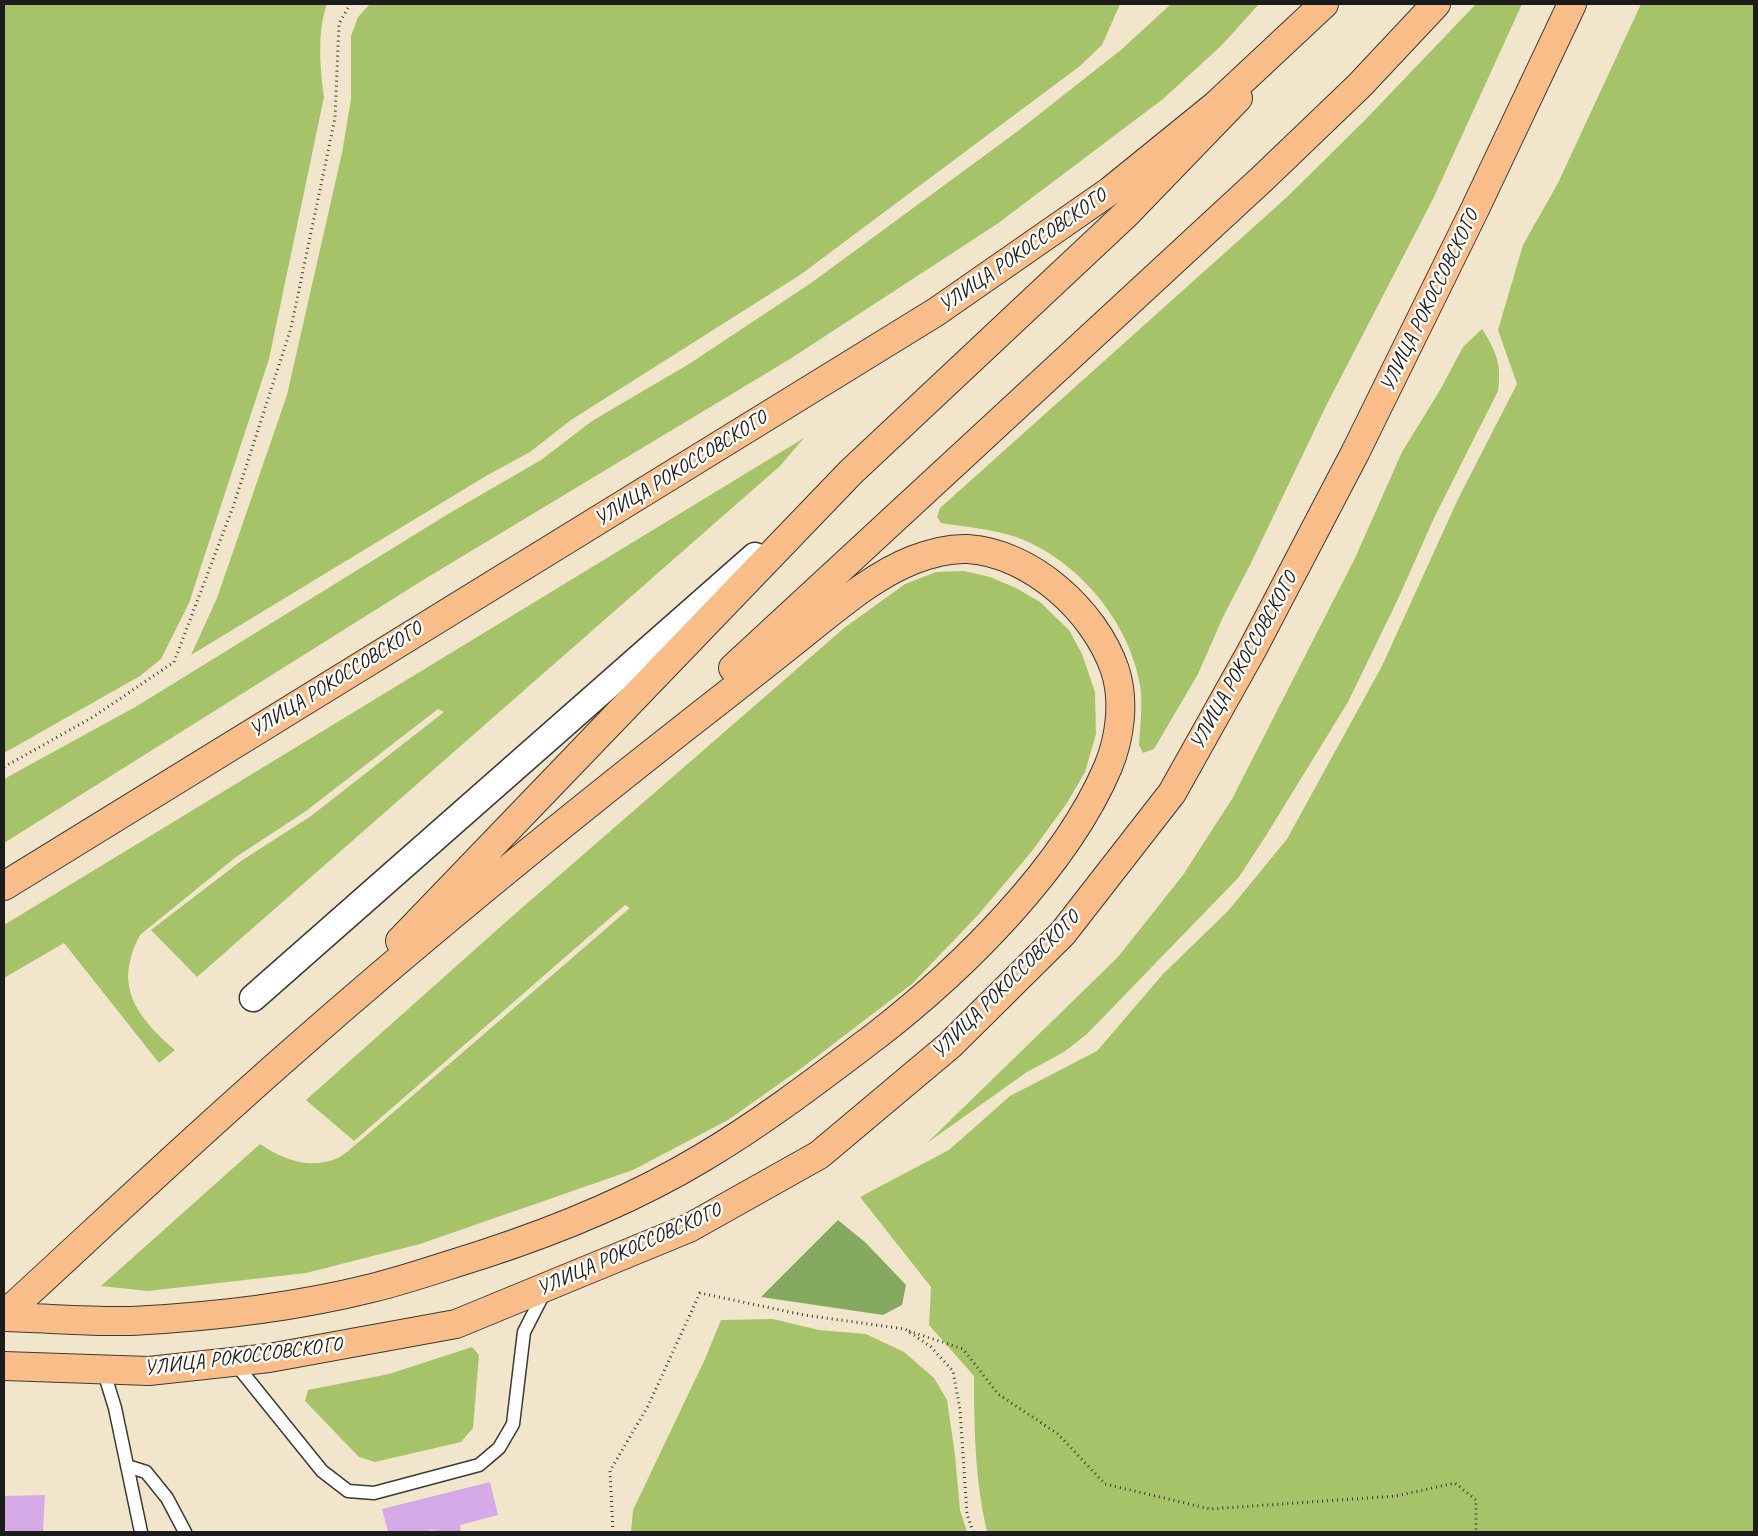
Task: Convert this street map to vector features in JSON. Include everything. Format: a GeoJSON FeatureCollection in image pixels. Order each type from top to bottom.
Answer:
{"type":"FeatureCollection","features":[{"type":"Feature","properties":{"kind":"main road"},"geometry":{"type":"LineString","coordinates":[[558,827],[1133,300],[1360,86],[1436,4]]}},
{"type":"Feature","properties":{"kind":"main road","name":"УЛИЦА РОКОССОВСКОГО"},"geometry":{"type":"LineString","coordinates":[[4,1366],[149,1371],[269,1358],[456,1324],[689,1228],[818,1155],[950,1045],[1063,933],[1172,793],[1252,650],[1355,454],[1475,209],[1572,4]]}},
{"type":"Feature","properties":{"kind":"main road"},"geometry":{"type":"LineString","coordinates":[[299,1046],[851,472],[1126,214],[1210,128],[1318,10]]}},
{"type":"Feature","properties":{"kind":"main road","name":"УЛИЦА РОКОССОВСКОГО"},"geometry":{"type":"LineString","coordinates":[[4,886],[936,312],[1110,191],[1216,105],[1318,10]]}},
{"type":"Feature","properties":{"kind":"main road"},"geometry":{"type":"LineString","coordinates":[[963,548],[992,553],[1040,576],[1063,593],[1081,610],[1114,668],[1119,692],[1119,728],[1110,761],[1093,797],[1065,842],[1038,877],[943,980],[895,1021],[804,1090],[699,1160],[584,1219],[512,1245],[375,1288],[277,1307],[129,1321],[4,1316],[299,1046],[558,827],[871,583],[906,563],[935,552],[963,548]]}},
{"type":"Feature","properties":{"kind":"street"},"geometry":{"type":"LineString","coordinates":[[253,998],[851,472]]}},
{"type":"Feature","properties":{"kind":"lane"},"geometry":{"type":"LineString","coordinates":[[234,1362],[322,1471],[348,1491],[374,1493],[479,1464],[499,1448],[514,1424],[524,1332],[547,1286]]}},
{"type":"Feature","properties":{"kind":"lane"},"geometry":{"type":"LineString","coordinates":[[103,1369],[115,1408],[141,1532]]}},
{"type":"Feature","properties":{"kind":"lane"},"geometry":{"type":"LineString","coordinates":[[127,1466],[146,1472],[167,1498],[185,1532]]}},
{"type":"Feature","properties":{"kind":"path"},"geometry":{"type":"LineString","coordinates":[[4,768],[93,717],[174,662],[233,508],[291,328],[335,118],[339,24],[350,4]]}},
{"type":"Feature","properties":{"kind":"path"},"geometry":{"type":"LineString","coordinates":[[613,1532],[610,1471],[648,1406],[700,1293],[804,1315],[904,1329],[963,1349],[998,1394],[1058,1434],[1105,1484],[1210,1509],[1396,1496],[1455,1483],[1476,1500],[1476,1532]]}},
{"type":"Feature","properties":{"kind":"path"},"geometry":{"type":"LineString","coordinates":[[904,1329],[930,1347],[953,1371],[960,1410],[967,1514],[973,1532]]}},
{"type":"Feature","properties":{"kind":"green space"},"geometry":{"type":"Polygon","coordinates":[[[4,4],[327,4],[321,38],[324,97],[269,359],[189,603],[161,659],[140,676],[4,753],[4,4]]]}},
{"type":"Feature","properties":{"kind":"green space"},"geometry":{"type":"Polygon","coordinates":[[[370,4],[1120,4],[1102,45],[1080,66],[800,275],[571,420],[530,452],[486,476],[191,655],[217,598],[287,395],[342,153],[351,99],[351,36],[358,17],[370,4]]]}},
{"type":"Feature","properties":{"kind":"green space"},"geometry":{"type":"Polygon","coordinates":[[[1171,4],[1259,4],[1221,46],[1163,99],[997,224],[790,359],[428,577],[4,843],[4,779],[137,706],[453,511],[541,460],[592,421],[689,364],[811,283],[1018,131],[1122,49],[1171,4]]]}},
{"type":"Feature","properties":{"kind":"green space"},"geometry":{"type":"Polygon","coordinates":[[[1476,4],[1522,4],[1433,199],[1327,404],[1223,617],[1198,674],[1154,749],[1143,753],[1139,745],[1141,692],[1134,661],[1125,638],[1097,595],[1060,560],[1038,547],[1007,534],[941,523],[937,517],[940,508],[1286,198],[1365,120],[1476,4]]]}},
{"type":"Feature","properties":{"kind":"green space"},"geometry":{"type":"Polygon","coordinates":[[[1641,4],[1754,4],[1754,1532],[987,1532],[978,1474],[974,1376],[929,1325],[931,1287],[860,1197],[949,1150],[1010,1096],[1097,1051],[1163,974],[1228,911],[1287,839],[1382,666],[1458,499],[1517,384],[1498,330],[1523,245],[1558,183],[1641,4]]]}},
{"type":"Feature","properties":{"kind":"green space"},"geometry":{"type":"Polygon","coordinates":[[[1482,329],[1497,358],[1499,373],[1498,391],[1434,518],[1398,599],[1348,702],[1239,877],[1087,1034],[1064,1052],[1027,1072],[927,1143],[1118,957],[1183,875],[1232,799],[1355,558],[1402,452],[1440,390],[1463,347],[1482,329]]]}},
{"type":"Feature","properties":{"kind":"green space"},"geometry":{"type":"Polygon","coordinates":[[[804,438],[780,466],[197,977],[151,930],[241,861],[311,816],[444,712],[438,709],[306,811],[236,857],[140,935],[132,953],[129,985],[133,999],[149,1025],[175,1050],[159,1063],[64,943],[4,978],[4,925],[804,438]]]}},
{"type":"Feature","properties":{"kind":"green space"},"geometry":{"type":"Polygon","coordinates":[[[964,571],[990,577],[1016,588],[1040,602],[1069,630],[1082,654],[1095,692],[1096,734],[1085,772],[1067,803],[1032,851],[978,915],[912,984],[803,1067],[728,1120],[633,1170],[420,1244],[306,1273],[148,1291],[101,1286],[260,1144],[278,1155],[297,1162],[307,1163],[327,1162],[347,1152],[630,908],[625,905],[354,1141],[306,1100],[508,920],[844,628],[905,584],[936,572],[964,571]]]}},
{"type":"Feature","properties":{"kind":"green space"},"geometry":{"type":"Polygon","coordinates":[[[838,1220],[866,1243],[906,1285],[902,1305],[883,1315],[761,1297],[838,1220]]]}},
{"type":"Feature","properties":{"kind":"green space"},"geometry":{"type":"Polygon","coordinates":[[[773,1319],[819,1330],[866,1334],[904,1352],[934,1378],[947,1400],[960,1510],[967,1532],[631,1532],[633,1510],[705,1359],[721,1320],[773,1319]]]}},
{"type":"Feature","properties":{"kind":"green space"},"geometry":{"type":"Polygon","coordinates":[[[472,1347],[479,1355],[473,1428],[461,1442],[375,1462],[359,1457],[305,1401],[308,1390],[389,1374],[472,1347]]]}},
{"type":"Feature","properties":{"kind":"building"},"geometry":{"type":"Polygon","coordinates":[[[490,1482],[498,1515],[460,1525],[461,1532],[433,1532],[433,1530],[424,1532],[388,1532],[382,1509],[490,1482]]]}},
{"type":"Feature","properties":{"kind":"building"},"geometry":{"type":"Polygon","coordinates":[[[45,1495],[43,1532],[4,1532],[4,1496],[45,1495]]]}}]}
